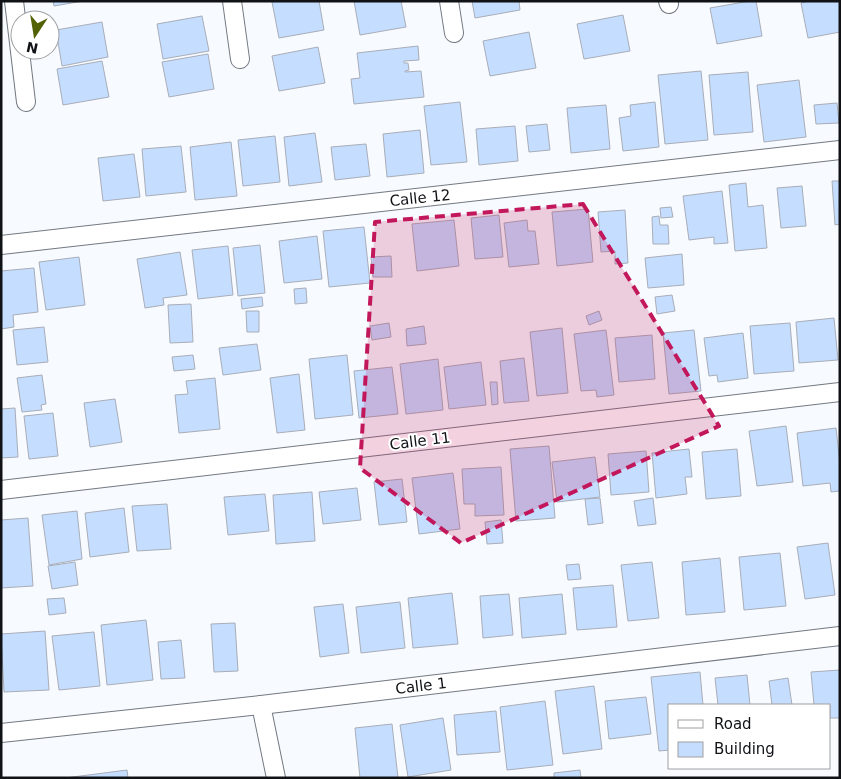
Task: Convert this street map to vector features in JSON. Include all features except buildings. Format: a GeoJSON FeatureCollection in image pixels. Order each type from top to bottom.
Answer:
{"type":"FeatureCollection","features":[{"type":"Feature","properties":{"kind":"street"},"geometry":{"type":"LineString","coordinates":[[14,1],[26,102]]}},
{"type":"Feature","properties":{"kind":"street"},"geometry":{"type":"LineString","coordinates":[[232,1],[240,59]]}},
{"type":"Feature","properties":{"kind":"street"},"geometry":{"type":"LineString","coordinates":[[449,1],[454,33]]}},
{"type":"Feature","properties":{"kind":"street","name":"Calle 12"},"geometry":{"type":"LineString","coordinates":[[1,245],[840,150]]}},
{"type":"Feature","properties":{"kind":"street","name":"Calle 11"},"geometry":{"type":"LineString","coordinates":[[1,490],[840,392]]}},
{"type":"Feature","properties":{"kind":"street","name":"Calle 1"},"geometry":{"type":"LineString","coordinates":[[1,733],[261,705],[840,636]]}},
{"type":"Feature","properties":{"kind":"street"},"geometry":{"type":"LineString","coordinates":[[261,705],[276,778]]}},
{"type":"Feature","properties":{"kind":"highlighted area"},"geometry":{"type":"Polygon","coordinates":[[[583,204],[719,426],[461,543],[360,468],[375,222],[583,204]]]}}]}
